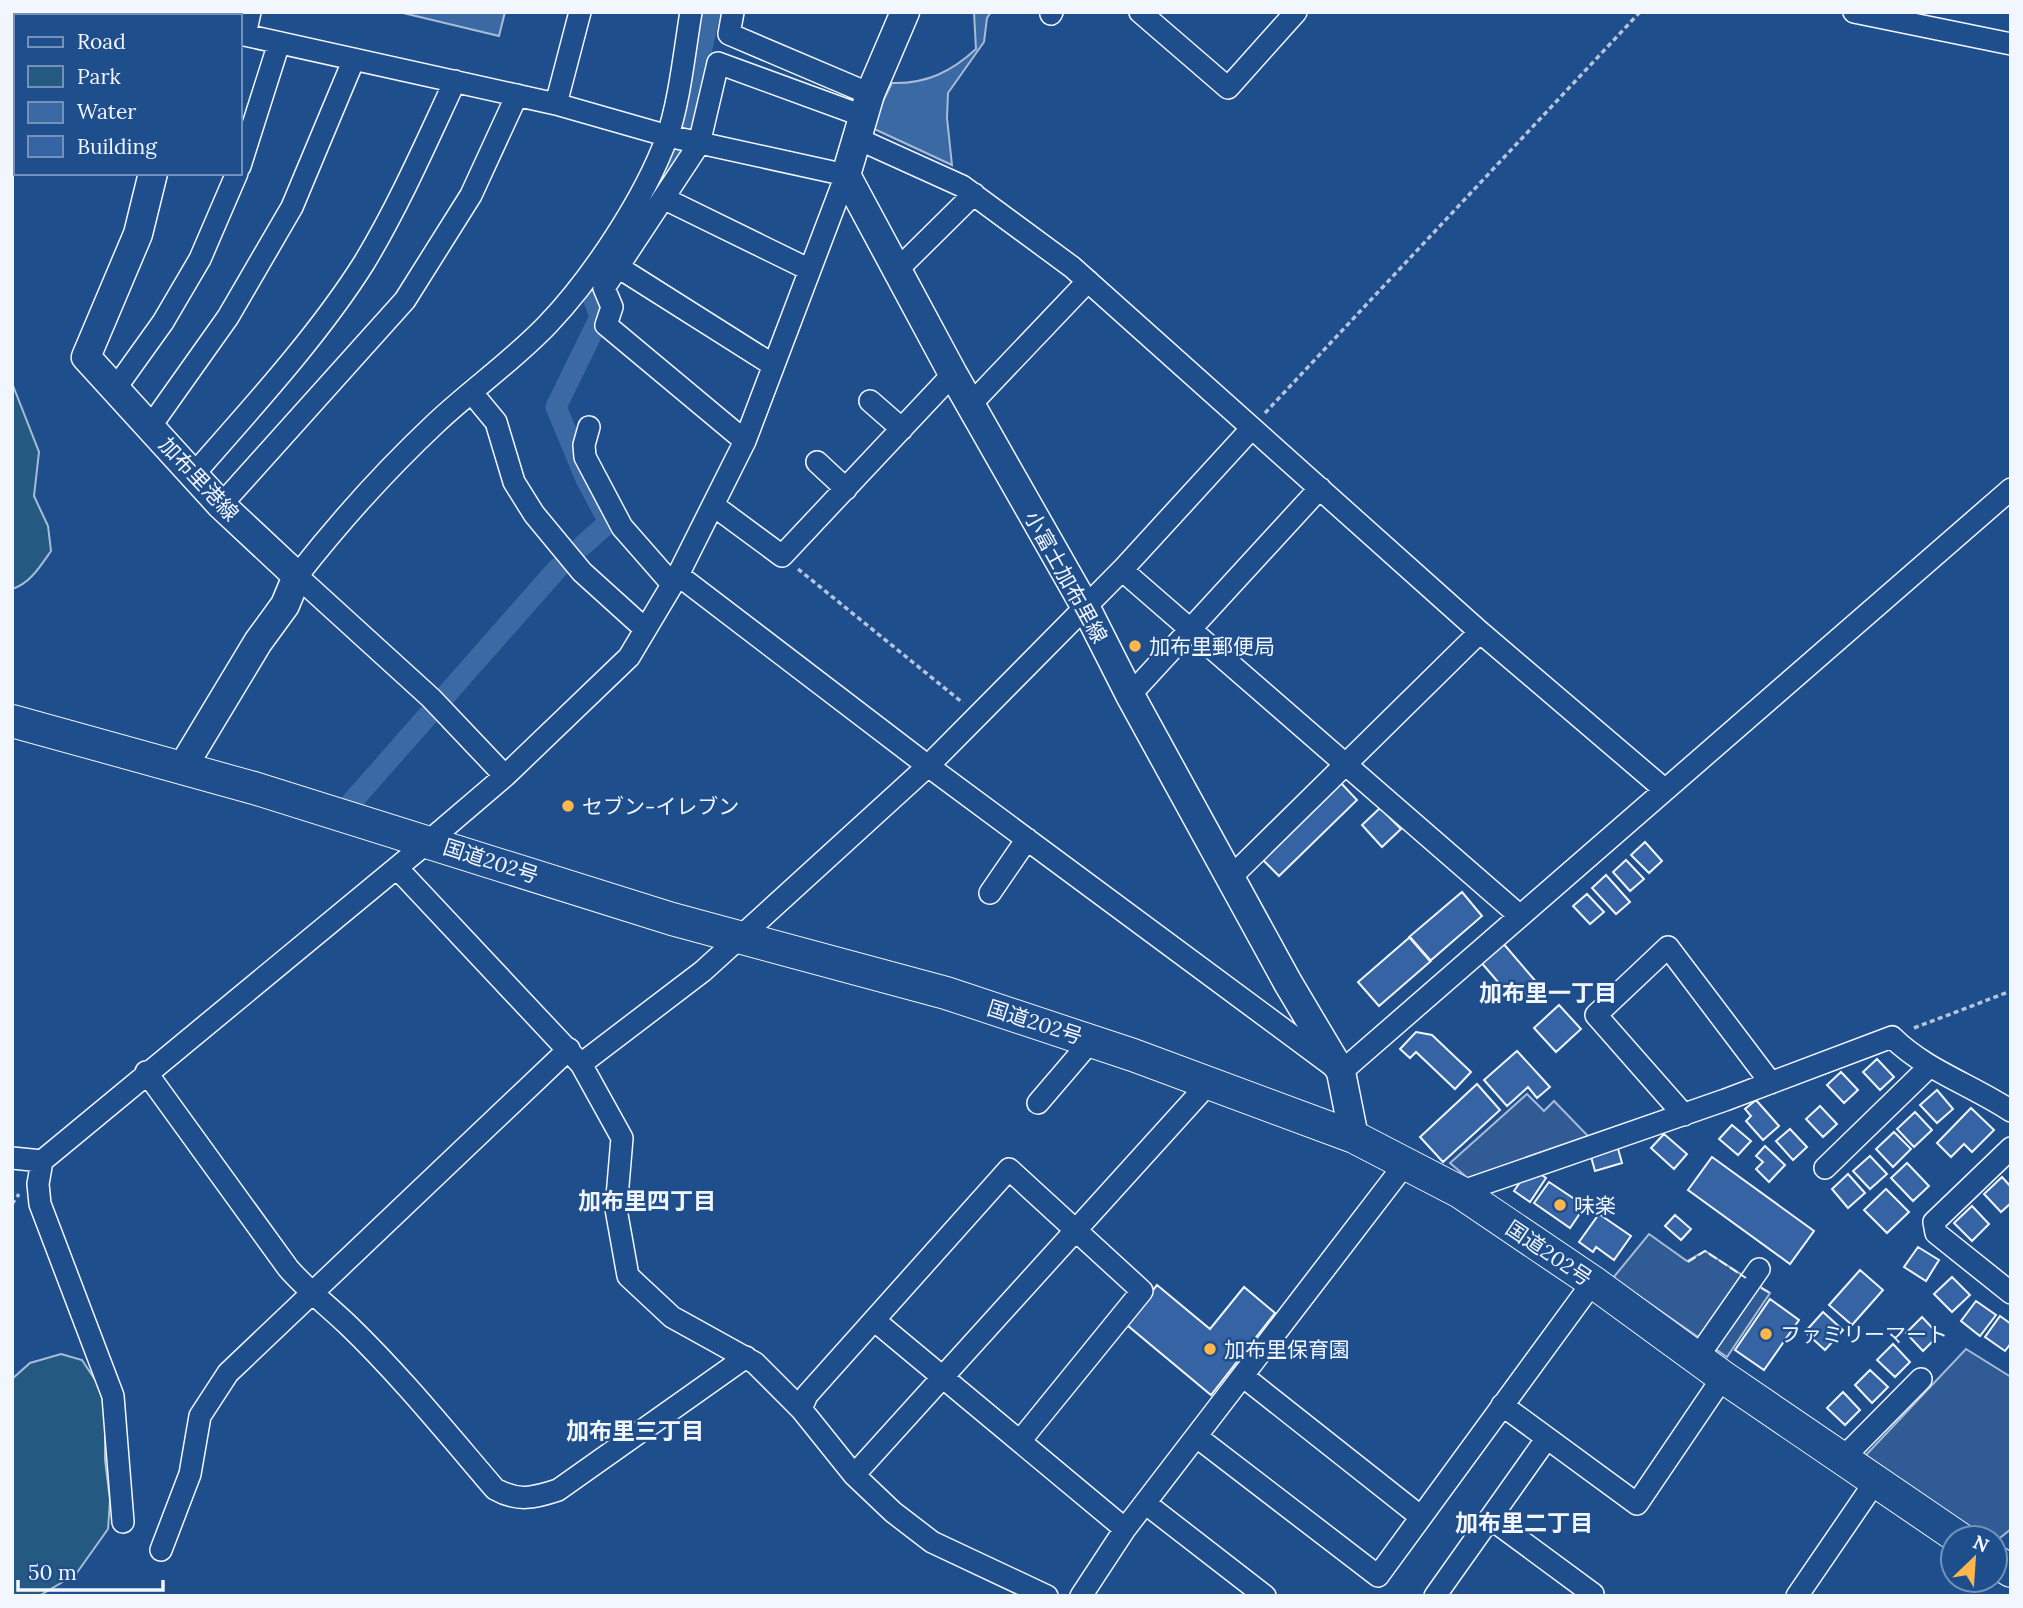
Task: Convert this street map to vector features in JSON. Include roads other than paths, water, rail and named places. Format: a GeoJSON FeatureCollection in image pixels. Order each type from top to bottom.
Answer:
{"type":"FeatureCollection","features":[{"type":"Feature","properties":{"kind":"highway","name":"国道202号"},"geometry":{"type":"LineString","coordinates":[[12,721],[429,841],[672,919],[946,993],[1091,1041],[1354,1138],[1460,1192],[1593,1282],[1841,1460],[1939,1525]]}},
{"type":"Feature","properties":{"kind":"main road"},"geometry":{"type":"LineString","coordinates":[[846,175],[863,116],[905,12]]}},
{"type":"Feature","properties":{"kind":"main road","name":"加布里港線"},"geometry":{"type":"LineString","coordinates":[[153,175],[138,234],[86,358],[221,505],[297,576]]}},
{"type":"Feature","properties":{"kind":"main road","name":"小富士加布里線"},"geometry":{"type":"LineString","coordinates":[[846,175],[970,405],[1085,606],[1130,695],[1230,878],[1341,1072],[1354,1138]]}},
{"type":"Feature","properties":{"kind":"main road"},"geometry":{"type":"LineString","coordinates":[[182,768],[257,642],[285,606],[297,576]]}},
{"type":"Feature","properties":{"kind":"street"},"geometry":{"type":"LineString","coordinates":[[123,1522],[113,1396],[40,1204],[38,1184],[42,1161],[505,776],[629,657],[675,579],[745,441],[846,175],[699,144],[556,104],[242,35],[250,12]]}},
{"type":"Feature","properties":{"kind":"street"},"geometry":{"type":"LineString","coordinates":[[556,104],[580,12]]}},
{"type":"Feature","properties":{"kind":"street"},"geometry":{"type":"LineString","coordinates":[[505,776],[436,703],[297,576],[339,523],[375,484],[437,422],[547,326],[584,283],[635,202],[668,136],[691,12]]}},
{"type":"Feature","properties":{"kind":"street"},"geometry":{"type":"LineString","coordinates":[[733,12],[699,144],[604,288],[612,307],[606,324],[745,441]]}},
{"type":"Feature","properties":{"kind":"street"},"geometry":{"type":"LineString","coordinates":[[1151,16],[1228,88],[1296,12]]}},
{"type":"Feature","properties":{"kind":"street"},"geometry":{"type":"LineString","coordinates":[[1854,12],[2011,44]]}},
{"type":"Feature","properties":{"kind":"street"},"geometry":{"type":"LineString","coordinates":[[729,34],[863,116],[974,194],[1088,281],[1480,632],[1658,784]]}},
{"type":"Feature","properties":{"kind":"street"},"geometry":{"type":"LineString","coordinates":[[242,160],[279,43]]}},
{"type":"Feature","properties":{"kind":"street"},"geometry":{"type":"LineString","coordinates":[[150,427],[228,317],[292,207],[354,59]]}},
{"type":"Feature","properties":{"kind":"street"},"geometry":{"type":"LineString","coordinates":[[718,63],[863,116]]}},
{"type":"Feature","properties":{"kind":"street"},"geometry":{"type":"LineString","coordinates":[[193,475],[321,321],[363,264],[403,193],[454,81]]}},
{"type":"Feature","properties":{"kind":"street"},"geometry":{"type":"LineString","coordinates":[[221,505],[405,300],[471,195],[517,95]]}},
{"type":"Feature","properties":{"kind":"street"},"geometry":{"type":"LineString","coordinates":[[115,389],[163,322],[200,259],[236,175]]}},
{"type":"Feature","properties":{"kind":"street"},"geometry":{"type":"LineString","coordinates":[[896,271],[974,194]]}},
{"type":"Feature","properties":{"kind":"street"},"geometry":{"type":"LineString","coordinates":[[663,198],[810,270]]}},
{"type":"Feature","properties":{"kind":"street"},"geometry":{"type":"LineString","coordinates":[[618,267],[774,365]]}},
{"type":"Feature","properties":{"kind":"street"},"geometry":{"type":"LineString","coordinates":[[970,405],[1088,281]]}},
{"type":"Feature","properties":{"kind":"street"},"geometry":{"type":"LineString","coordinates":[[713,505],[782,556],[953,374]]}},
{"type":"Feature","properties":{"kind":"street"},"geometry":{"type":"LineString","coordinates":[[472,393],[496,422],[514,482],[534,514],[582,572],[645,629]]}},
{"type":"Feature","properties":{"kind":"street"},"geometry":{"type":"LineString","coordinates":[[870,401],[902,429]]}},
{"type":"Feature","properties":{"kind":"street"},"geometry":{"type":"LineString","coordinates":[[589,427],[584,445],[586,457],[622,527],[675,579],[1341,1072],[1514,910],[1658,784],[2011,489]]}},
{"type":"Feature","properties":{"kind":"street"},"geometry":{"type":"LineString","coordinates":[[161,1550],[190,1474],[200,1416],[228,1374],[575,1056],[659,1007],[740,938],[928,766],[1122,570],[1252,428]]}},
{"type":"Feature","properties":{"kind":"street"},"geometry":{"type":"LineString","coordinates":[[817,462],[846,489]]}},
{"type":"Feature","properties":{"kind":"street"},"geometry":{"type":"LineString","coordinates":[[1130,695],[1320,488]]}},
{"type":"Feature","properties":{"kind":"street"},"geometry":{"type":"LineString","coordinates":[[1122,570],[1514,910]]}},
{"type":"Feature","properties":{"kind":"street"},"geometry":{"type":"LineString","coordinates":[[1230,878],[1480,632]]}},
{"type":"Feature","properties":{"kind":"street"},"geometry":{"type":"LineString","coordinates":[[990,893],[1027,839]]}},
{"type":"Feature","properties":{"kind":"street"},"geometry":{"type":"LineString","coordinates":[[397,868],[575,1056],[622,1138],[616,1209],[628,1276],[672,1317],[747,1357],[801,1409],[854,1475],[892,1512],[932,1542],[1047,1596]]}},
{"type":"Feature","properties":{"kind":"street"},"geometry":{"type":"LineString","coordinates":[[1684,1115],[1596,1015],[1668,947],[1771,1083]]}},
{"type":"Feature","properties":{"kind":"street"},"geometry":{"type":"LineString","coordinates":[[1460,1192],[1684,1115],[1892,1037],[1904,1049],[1930,1066],[1981,1091],[2011,1111]]}},
{"type":"Feature","properties":{"kind":"street"},"geometry":{"type":"LineString","coordinates":[[1038,1103],[1091,1041]]}},
{"type":"Feature","properties":{"kind":"street"},"geometry":{"type":"LineString","coordinates":[[1825,1168],[1930,1066]]}},
{"type":"Feature","properties":{"kind":"street"},"geometry":{"type":"LineString","coordinates":[[146,1072],[288,1268],[312,1295],[345,1322],[418,1398],[495,1489],[511,1498],[535,1498],[558,1490],[747,1357]]}},
{"type":"Feature","properties":{"kind":"street"},"geometry":{"type":"LineString","coordinates":[[854,1475],[1209,1083]]}},
{"type":"Feature","properties":{"kind":"street"},"geometry":{"type":"LineString","coordinates":[[2011,1148],[1934,1222],[1936,1233],[2011,1293]]}},
{"type":"Feature","properties":{"kind":"street"},"geometry":{"type":"LineString","coordinates":[[12,1158],[42,1161]]}},
{"type":"Feature","properties":{"kind":"street"},"geometry":{"type":"LineString","coordinates":[[1081,1596],[1125,1529],[1405,1164]]}},
{"type":"Feature","properties":{"kind":"street"},"geometry":{"type":"LineString","coordinates":[[801,1409],[807,1395],[1009,1170],[1142,1291],[1020,1441]]}},
{"type":"Feature","properties":{"kind":"street"},"geometry":{"type":"LineString","coordinates":[[1697,1359],[1759,1269]]}},
{"type":"Feature","properties":{"kind":"street"},"geometry":{"type":"LineString","coordinates":[[1197,1437],[1378,1576],[1593,1282]]}},
{"type":"Feature","properties":{"kind":"street"},"geometry":{"type":"LineString","coordinates":[[874,1320],[1125,1529]]}},
{"type":"Feature","properties":{"kind":"street"},"geometry":{"type":"LineString","coordinates":[[1244,1377],[1421,1517]]}},
{"type":"Feature","properties":{"kind":"street"},"geometry":{"type":"LineString","coordinates":[[1502,1405],[1637,1504],[1723,1377]]}},
{"type":"Feature","properties":{"kind":"street"},"geometry":{"type":"LineString","coordinates":[[1841,1460],[1921,1379]]}},
{"type":"Feature","properties":{"kind":"street"},"geometry":{"type":"LineString","coordinates":[[1435,1596],[1546,1438]]}},
{"type":"Feature","properties":{"kind":"street"},"geometry":{"type":"LineString","coordinates":[[1797,1596],[1875,1482]]}},
{"type":"Feature","properties":{"kind":"street"},"geometry":{"type":"LineString","coordinates":[[1145,1503],[1265,1596]]}},
{"type":"Feature","properties":{"kind":"street"},"geometry":{"type":"LineString","coordinates":[[1490,1518],[1593,1594]]}},
{"type":"Feature","properties":{"kind":"water"},"geometry":{"type":"Polygon","coordinates":[[[399,12],[505,12],[499,36],[399,12]]]}},
{"type":"Feature","properties":{"kind":"water"},"geometry":{"type":"Polygon","coordinates":[[[974,12],[991,12],[987,18],[984,42],[948,93],[947,118],[952,165],[870,127],[892,83],[916,81],[937,75],[976,49],[974,12]]]}},
{"type":"Feature","properties":{"kind":"waterway"},"geometry":{"type":"LineString","coordinates":[[635,223],[679,153],[710,12]]}},
{"type":"Feature","properties":{"kind":"waterway"},"geometry":{"type":"LineString","coordinates":[[581,547],[609,522],[586,479],[556,407],[600,317],[591,292],[608,264]]}},
{"type":"Feature","properties":{"kind":"waterway"},"geometry":{"type":"LineString","coordinates":[[350,804],[558,568]]}},
{"type":"Feature","properties":{"kind":"place","name":"加布里郵便局"},"geometry":{"type":"Point","coordinates":[1135,646]}},
{"type":"Feature","properties":{"kind":"place","name":"セブン-イレブン"},"geometry":{"type":"Point","coordinates":[568,806]}},
{"type":"Feature","properties":{"kind":"place","name":"味楽"},"geometry":{"type":"Point","coordinates":[1560,1205]}},
{"type":"Feature","properties":{"kind":"place","name":"ファミリーマート"},"geometry":{"type":"Point","coordinates":[1766,1334]}},
{"type":"Feature","properties":{"kind":"place","name":"加布里保育園"},"geometry":{"type":"Point","coordinates":[1210,1349]}},
{"type":"Feature","properties":{"kind":"district","name":"加布里一丁目"},"geometry":{"type":"Point","coordinates":[1548,992]}},
{"type":"Feature","properties":{"kind":"district","name":"加布里四丁目"},"geometry":{"type":"Point","coordinates":[647,1200]}},
{"type":"Feature","properties":{"kind":"district","name":"加布里三丁目"},"geometry":{"type":"Point","coordinates":[635,1430]}},
{"type":"Feature","properties":{"kind":"district","name":"加布里二丁目"},"geometry":{"type":"Point","coordinates":[1524,1522]}}]}
